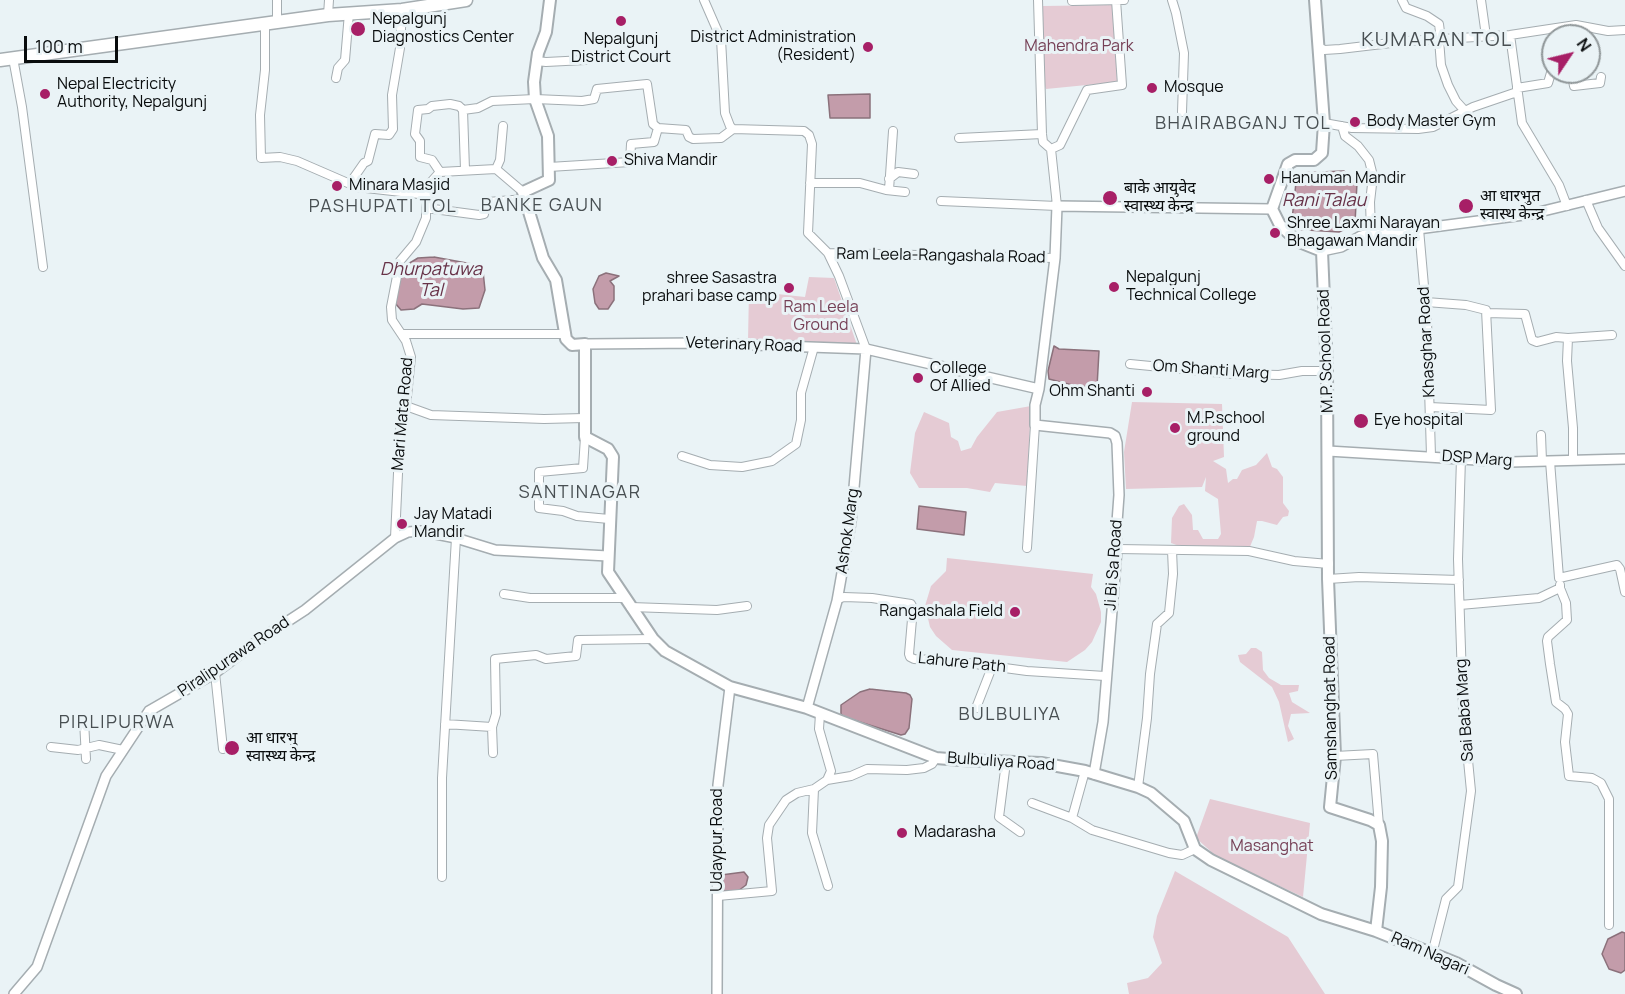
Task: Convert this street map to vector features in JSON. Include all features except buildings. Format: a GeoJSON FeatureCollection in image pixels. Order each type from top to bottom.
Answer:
{"type":"FeatureCollection","features":[{"type":"Feature","properties":{"kind":"main road"},"geometry":{"type":"LineString","coordinates":[[0,60],[140,39],[349,13],[380,5],[402,10],[466,0]]}},
{"type":"Feature","properties":{"kind":"main road"},"geometry":{"type":"LineString","coordinates":[[550,0],[546,32],[537,61],[534,82],[536,99],[548,136],[549,180],[524,195],[543,258],[556,280],[566,339],[572,345],[585,344],[585,437]]}},
{"type":"Feature","properties":{"kind":"main road"},"geometry":{"type":"LineString","coordinates":[[1315,0],[1324,123],[1322,153],[1314,160],[1295,160],[1288,164],[1272,209],[1280,225],[1297,240],[1322,250]]}},
{"type":"Feature","properties":{"kind":"main road","name":"M.P. School Road"},"geometry":{"type":"LineString","coordinates":[[1322,250],[1328,451]]}},
{"type":"Feature","properties":{"kind":"main road","name":"Bulbuliya Road"},"geometry":{"type":"LineString","coordinates":[[585,437],[608,449],[613,457],[608,572],[627,603],[665,651],[730,687],[807,708],[936,758],[1041,763],[1089,773],[1138,787],[1151,793],[1184,821],[1195,849]]}},
{"type":"Feature","properties":{"kind":"main road","name":"Samshanghat Road"},"geometry":{"type":"LineString","coordinates":[[1328,451],[1328,579],[1335,756],[1330,807],[1371,820],[1379,825]]}},
{"type":"Feature","properties":{"kind":"main road"},"geometry":{"type":"LineString","coordinates":[[1195,849],[1211,860],[1321,914],[1376,930],[1381,887],[1382,841],[1379,825]]}},
{"type":"Feature","properties":{"kind":"main road","name":"Ram Nagari"},"geometry":{"type":"LineString","coordinates":[[1376,930],[1456,963],[1516,994]]}},
{"type":"Feature","properties":{"kind":"street"},"geometry":{"type":"LineString","coordinates":[[277,0],[271,24],[260,115],[261,158],[280,157],[297,161],[357,187],[428,195]]}},
{"type":"Feature","properties":{"kind":"street"},"geometry":{"type":"LineString","coordinates":[[328,0],[328,15]]}},
{"type":"Feature","properties":{"kind":"street"},"geometry":{"type":"LineString","coordinates":[[704,0],[722,39],[725,113],[733,129]]}},
{"type":"Feature","properties":{"kind":"street"},"geometry":{"type":"LineString","coordinates":[[1038,0],[1042,134],[1043,142],[1051,149],[1057,206]]}},
{"type":"Feature","properties":{"kind":"street"},"geometry":{"type":"LineString","coordinates":[[1051,149],[1060,145],[1087,90],[1122,85],[1116,0]]}},
{"type":"Feature","properties":{"kind":"street"},"geometry":{"type":"LineString","coordinates":[[1072,1],[1124,0]]}},
{"type":"Feature","properties":{"kind":"street"},"geometry":{"type":"LineString","coordinates":[[1172,0],[1184,53],[1182,112]]}},
{"type":"Feature","properties":{"kind":"street"},"geometry":{"type":"LineString","coordinates":[[1402,0],[1406,8],[1439,24],[1441,65],[1456,101],[1465,111]]}},
{"type":"Feature","properties":{"kind":"street"},"geometry":{"type":"LineString","coordinates":[[1481,0],[1486,36]]}},
{"type":"Feature","properties":{"kind":"street"},"geometry":{"type":"LineString","coordinates":[[350,183],[364,163],[368,161],[375,134],[389,135],[393,129],[392,95],[400,48],[402,10]]}},
{"type":"Feature","properties":{"kind":"street"},"geometry":{"type":"LineString","coordinates":[[336,78],[338,68],[345,60],[349,13]]}},
{"type":"Feature","properties":{"kind":"street"},"geometry":{"type":"LineString","coordinates":[[1319,47],[1324,50],[1340,49],[1510,35],[1576,25],[1608,31],[1625,30]]}},
{"type":"Feature","properties":{"kind":"street"},"geometry":{"type":"LineString","coordinates":[[1510,35],[1522,123],[1559,185],[1567,206]]}},
{"type":"Feature","properties":{"kind":"street"},"geometry":{"type":"LineString","coordinates":[[13,58],[22,107],[43,267]]}},
{"type":"Feature","properties":{"kind":"street"},"geometry":{"type":"LineString","coordinates":[[537,61],[546,63],[585,60]]}},
{"type":"Feature","properties":{"kind":"street"},"geometry":{"type":"LineString","coordinates":[[463,110],[478,108],[492,101],[536,99],[582,101],[594,99],[597,89],[647,84],[653,124],[658,128],[686,130],[688,137],[693,140],[721,138],[733,129],[807,133],[812,144],[808,232],[828,253],[866,349]]}},
{"type":"Feature","properties":{"kind":"street"},"geometry":{"type":"LineString","coordinates":[[1324,123],[1352,128],[1418,129],[1433,127],[1473,106],[1517,90],[1544,84]]}},
{"type":"Feature","properties":{"kind":"street"},"geometry":{"type":"LineString","coordinates":[[1574,84],[1574,86],[1591,84]]}},
{"type":"Feature","properties":{"kind":"street"},"geometry":{"type":"LineString","coordinates":[[465,170],[463,110],[459,106],[450,104],[418,110],[415,134],[420,141],[420,157],[432,160],[440,172],[496,169],[524,195]]}},
{"type":"Feature","properties":{"kind":"street"},"geometry":{"type":"LineString","coordinates":[[496,169],[500,160],[503,126]]}},
{"type":"Feature","properties":{"kind":"street"},"geometry":{"type":"LineString","coordinates":[[1342,126],[1345,136],[1358,146],[1369,160],[1373,176],[1370,202],[1371,233]]}},
{"type":"Feature","properties":{"kind":"street"},"geometry":{"type":"LineString","coordinates":[[549,167],[630,162],[631,144],[654,142],[658,128]]}},
{"type":"Feature","properties":{"kind":"street"},"geometry":{"type":"LineString","coordinates":[[889,190],[893,131]]}},
{"type":"Feature","properties":{"kind":"street"},"geometry":{"type":"LineString","coordinates":[[959,138],[1042,134]]}},
{"type":"Feature","properties":{"kind":"street","name":"Mari Mata Road"},"geometry":{"type":"LineString","coordinates":[[395,538],[400,430],[406,406],[411,357],[406,341],[392,320],[391,307],[400,261],[416,242],[426,218],[431,182],[440,172]]}},
{"type":"Feature","properties":{"kind":"street"},"geometry":{"type":"LineString","coordinates":[[889,179],[898,172],[914,174]]}},
{"type":"Feature","properties":{"kind":"street"},"geometry":{"type":"LineString","coordinates":[[810,183],[860,183],[905,192]]}},
{"type":"Feature","properties":{"kind":"street"},"geometry":{"type":"LineString","coordinates":[[1322,250],[1341,247],[1371,233],[1380,234],[1531,214],[1625,191]]}},
{"type":"Feature","properties":{"kind":"street"},"geometry":{"type":"LineString","coordinates":[[426,208],[479,215],[484,214],[485,204],[488,202],[524,195]]}},
{"type":"Feature","properties":{"kind":"street"},"geometry":{"type":"LineString","coordinates":[[1586,200],[1598,228],[1625,266]]}},
{"type":"Feature","properties":{"kind":"street"},"geometry":{"type":"LineString","coordinates":[[942,201],[1057,206],[1272,209]]}},
{"type":"Feature","properties":{"kind":"street","name":"Ram Leela-Rangashala Road"},"geometry":{"type":"LineString","coordinates":[[1035,425],[1035,405],[1039,389],[1055,258],[1057,206]]}},
{"type":"Feature","properties":{"kind":"street","name":"Khasghar Road"},"geometry":{"type":"LineString","coordinates":[[1419,229],[1426,302],[1431,456]]}},
{"type":"Feature","properties":{"kind":"street","name":"Ram Leela-Rangashala Road"},"geometry":{"type":"LineString","coordinates":[[828,253],[1055,258]]}},
{"type":"Feature","properties":{"kind":"street"},"geometry":{"type":"LineString","coordinates":[[1426,302],[1466,305],[1486,310],[1491,410],[1430,407]]}},
{"type":"Feature","properties":{"kind":"street"},"geometry":{"type":"LineString","coordinates":[[1486,313],[1525,314],[1532,340],[1537,342],[1556,337],[1612,336]]}},
{"type":"Feature","properties":{"kind":"street"},"geometry":{"type":"LineString","coordinates":[[402,334],[566,334]]}},
{"type":"Feature","properties":{"kind":"street"},"geometry":{"type":"LineString","coordinates":[[1568,338],[1567,361],[1573,428],[1573,460]]}},
{"type":"Feature","properties":{"kind":"street","name":"Veterinary Road"},"geometry":{"type":"LineString","coordinates":[[585,344],[697,343],[866,349],[1039,389]]}},
{"type":"Feature","properties":{"kind":"street"},"geometry":{"type":"LineString","coordinates":[[682,456],[710,465],[742,467],[772,461],[796,444],[801,420],[801,393],[814,347]]}},
{"type":"Feature","properties":{"kind":"street","name":"Ashok Marg"},"geometry":{"type":"LineString","coordinates":[[807,708],[838,599],[851,522],[866,349]]}},
{"type":"Feature","properties":{"kind":"street","name":"Om Shanti Marg"},"geometry":{"type":"LineString","coordinates":[[1130,364],[1233,374],[1279,375],[1302,371],[1327,371]]}},
{"type":"Feature","properties":{"kind":"street"},"geometry":{"type":"LineString","coordinates":[[406,406],[431,415],[584,418]]}},
{"type":"Feature","properties":{"kind":"street"},"geometry":{"type":"LineString","coordinates":[[1027,548],[1035,425]]}},
{"type":"Feature","properties":{"kind":"street","name":"Ji Bi Sa Road"},"geometry":{"type":"LineString","coordinates":[[1035,425],[1110,433],[1115,436],[1117,442],[1119,495],[1117,549],[1103,722],[1089,773]]}},
{"type":"Feature","properties":{"kind":"street"},"geometry":{"type":"LineString","coordinates":[[1541,435],[1560,588],[1566,603],[1567,620],[1548,637],[1551,674],[1556,702],[1568,714],[1565,742],[1569,776],[1592,778],[1601,783],[1609,800],[1609,925]]}},
{"type":"Feature","properties":{"kind":"street"},"geometry":{"type":"LineString","coordinates":[[585,437],[583,468],[539,472],[539,508],[563,510],[577,516],[609,519]]}},
{"type":"Feature","properties":{"kind":"street","name":"DSP Marg"},"geometry":{"type":"LineString","coordinates":[[1328,451],[1510,462],[1625,459]]}},
{"type":"Feature","properties":{"kind":"street","name":"Sai Baba Marg"},"geometry":{"type":"LineString","coordinates":[[1432,954],[1446,899],[1458,887],[1471,791],[1463,709],[1458,559],[1461,458]]}},
{"type":"Feature","properties":{"kind":"street","name":"Piralipurawa Road"},"geometry":{"type":"LineString","coordinates":[[14,994],[37,967],[106,776],[149,711],[215,673],[259,640],[305,610],[395,538],[408,532],[421,531],[456,538],[495,550],[608,556]]}},
{"type":"Feature","properties":{"kind":"street"},"geometry":{"type":"LineString","coordinates":[[442,877],[442,778],[456,538]]}},
{"type":"Feature","properties":{"kind":"street"},"geometry":{"type":"LineString","coordinates":[[1117,549],[1249,551],[1294,561],[1329,564]]}},
{"type":"Feature","properties":{"kind":"street"},"geometry":{"type":"LineString","coordinates":[[1138,787],[1157,624],[1169,613],[1173,574],[1172,550]]}},
{"type":"Feature","properties":{"kind":"street"},"geometry":{"type":"LineString","coordinates":[[1559,578],[1617,565],[1625,592]]}},
{"type":"Feature","properties":{"kind":"street"},"geometry":{"type":"LineString","coordinates":[[1328,579],[1359,577],[1459,580]]}},
{"type":"Feature","properties":{"kind":"street"},"geometry":{"type":"LineString","coordinates":[[1460,605],[1539,598],[1560,588]]}},
{"type":"Feature","properties":{"kind":"street"},"geometry":{"type":"LineString","coordinates":[[504,594],[530,598],[717,610],[747,606]]}},
{"type":"Feature","properties":{"kind":"street","name":"Lahure Path"},"geometry":{"type":"LineString","coordinates":[[838,599],[844,597],[907,603],[913,608],[910,657],[992,667],[1105,676]]}},
{"type":"Feature","properties":{"kind":"street"},"geometry":{"type":"LineString","coordinates":[[493,753],[492,727],[496,714],[495,659],[536,655],[546,659],[576,656],[578,640],[654,639]]}},
{"type":"Feature","properties":{"kind":"street"},"geometry":{"type":"LineString","coordinates":[[976,708],[992,667]]}},
{"type":"Feature","properties":{"kind":"street"},"geometry":{"type":"LineString","coordinates":[[215,673],[223,749]]}},
{"type":"Feature","properties":{"kind":"street","name":"Udaypur Road"},"geometry":{"type":"LineString","coordinates":[[717,994],[718,785],[730,687]]}},
{"type":"Feature","properties":{"kind":"street"},"geometry":{"type":"LineString","coordinates":[[820,714],[819,729],[831,771],[827,780]]}},
{"type":"Feature","properties":{"kind":"street"},"geometry":{"type":"LineString","coordinates":[[84,720],[86,759]]}},
{"type":"Feature","properties":{"kind":"street"},"geometry":{"type":"LineString","coordinates":[[445,724],[492,727]]}},
{"type":"Feature","properties":{"kind":"street"},"geometry":{"type":"LineString","coordinates":[[51,747],[78,750],[99,745],[123,750]]}},
{"type":"Feature","properties":{"kind":"street"},"geometry":{"type":"LineString","coordinates":[[1335,756],[1373,754],[1379,825]]}},
{"type":"Feature","properties":{"kind":"street"},"geometry":{"type":"LineString","coordinates":[[718,896],[772,891],[767,838],[769,825],[786,800],[797,793],[814,789],[827,780],[851,776],[867,768],[907,770],[924,768],[932,764],[936,758]]}},
{"type":"Feature","properties":{"kind":"street"},"geometry":{"type":"LineString","coordinates":[[1006,762],[999,817],[1020,832]]}},
{"type":"Feature","properties":{"kind":"street"},"geometry":{"type":"LineString","coordinates":[[1072,818],[1089,773]]}},
{"type":"Feature","properties":{"kind":"street"},"geometry":{"type":"LineString","coordinates":[[814,789],[812,833],[828,886]]}},
{"type":"Feature","properties":{"kind":"street"},"geometry":{"type":"LineString","coordinates":[[1032,803],[1072,818],[1092,830],[1169,853],[1182,855],[1195,849]]}},
{"type":"Feature","properties":{"kind":"green space","name":"Mahendra Park"},"geometry":{"type":"Polygon","coordinates":[[[1113,5],[1117,82],[1046,89],[1040,71],[1043,6],[1113,5]]]}},
{"type":"Feature","properties":{"kind":"green space","name":"Ram Leela Ground"},"geometry":{"type":"Polygon","coordinates":[[[809,277],[834,278],[857,345],[748,340],[749,291],[805,297],[809,277]]]}},
{"type":"Feature","properties":{"kind":"green space"},"geometry":{"type":"Polygon","coordinates":[[[1132,402],[1222,404],[1224,457],[1213,461],[1226,469],[1228,483],[1237,479],[1242,470],[1256,465],[1267,453],[1272,467],[1277,469],[1283,477],[1283,503],[1289,511],[1288,516],[1283,517],[1277,525],[1257,521],[1249,549],[1182,547],[1171,543],[1172,518],[1179,506],[1184,504],[1192,515],[1193,530],[1198,530],[1203,539],[1218,539],[1221,534],[1218,499],[1205,491],[1206,477],[1202,487],[1126,489],[1124,452],[1132,402]]]}},
{"type":"Feature","properties":{"kind":"green space"},"geometry":{"type":"Polygon","coordinates":[[[1031,406],[1027,486],[995,483],[990,492],[967,488],[919,488],[910,473],[915,433],[924,412],[949,423],[951,437],[958,441],[961,451],[971,448],[997,412],[1031,406]]]}},
{"type":"Feature","properties":{"kind":"green space"},"geometry":{"type":"Polygon","coordinates":[[[947,558],[1093,574],[1091,587],[1096,594],[1101,622],[1092,642],[1085,650],[1067,662],[952,650],[936,636],[930,627],[925,606],[931,586],[946,571],[947,558]]]}},
{"type":"Feature","properties":{"kind":"green space"},"geometry":{"type":"Polygon","coordinates":[[[1251,648],[1262,652],[1263,670],[1269,678],[1281,685],[1299,685],[1298,691],[1289,693],[1292,702],[1310,713],[1291,714],[1288,726],[1294,739],[1288,742],[1279,702],[1272,687],[1240,662],[1238,655],[1246,654],[1251,648]]]}},
{"type":"Feature","properties":{"kind":"green space","name":"Masanghat"},"geometry":{"type":"Polygon","coordinates":[[[1210,799],[1310,823],[1303,897],[1217,857],[1196,838],[1210,799]]]}},
{"type":"Feature","properties":{"kind":"green space"},"geometry":{"type":"Polygon","coordinates":[[[1175,871],[1288,937],[1325,994],[1129,994],[1127,983],[1148,978],[1162,963],[1153,937],[1157,916],[1175,871]]]}},
{"type":"Feature","properties":{"kind":"water"},"geometry":{"type":"Polygon","coordinates":[[[870,94],[870,118],[830,118],[828,95],[870,94]]]}},
{"type":"Feature","properties":{"kind":"water","name":"Rani Talau"},"geometry":{"type":"Polygon","coordinates":[[[1344,171],[1357,182],[1355,224],[1339,232],[1291,229],[1297,173],[1344,171]]]}},
{"type":"Feature","properties":{"kind":"water","name":"Dhurpatuwa Tal"},"geometry":{"type":"Polygon","coordinates":[[[434,257],[472,264],[483,271],[485,290],[479,308],[463,309],[422,304],[414,309],[401,310],[395,303],[403,267],[418,258],[434,257]]]}},
{"type":"Feature","properties":{"kind":"water"},"geometry":{"type":"Polygon","coordinates":[[[606,273],[619,276],[610,281],[614,286],[614,300],[608,309],[599,309],[595,303],[593,289],[599,276],[606,273]]]}},
{"type":"Feature","properties":{"kind":"water"},"geometry":{"type":"Polygon","coordinates":[[[1054,346],[1059,349],[1099,351],[1097,387],[1076,386],[1049,379],[1048,371],[1054,346]]]}},
{"type":"Feature","properties":{"kind":"water"},"geometry":{"type":"Polygon","coordinates":[[[919,506],[966,512],[964,535],[917,529],[919,506]]]}},
{"type":"Feature","properties":{"kind":"water"},"geometry":{"type":"Polygon","coordinates":[[[870,689],[910,695],[912,699],[909,728],[905,734],[901,735],[844,717],[841,714],[841,705],[860,692],[870,689]]]}},
{"type":"Feature","properties":{"kind":"water"},"geometry":{"type":"Polygon","coordinates":[[[744,872],[748,877],[746,885],[738,891],[722,891],[721,875],[744,872]]]}},
{"type":"Feature","properties":{"kind":"water"},"geometry":{"type":"Polygon","coordinates":[[[1622,932],[1625,933],[1625,970],[1621,973],[1609,969],[1602,954],[1608,939],[1622,932]]]}},
{"type":"Feature","properties":{"kind":"place","name":"Nepalgunj District Court"},"geometry":{"type":"Point","coordinates":[621,21]}},
{"type":"Feature","properties":{"kind":"place","name":"Nepalgunj Diagnostics Center"},"geometry":{"type":"Point","coordinates":[358,29]}},
{"type":"Feature","properties":{"kind":"place","name":"District Administration (Resident)"},"geometry":{"type":"Point","coordinates":[868,47]}},
{"type":"Feature","properties":{"kind":"place","name":"Mosque"},"geometry":{"type":"Point","coordinates":[1152,88]}},
{"type":"Feature","properties":{"kind":"place","name":"Nepal Electricity Authority, Nepalgunj"},"geometry":{"type":"Point","coordinates":[45,94]}},
{"type":"Feature","properties":{"kind":"place","name":"Body Master Gym"},"geometry":{"type":"Point","coordinates":[1355,122]}},
{"type":"Feature","properties":{"kind":"place","name":"Shiva Mandir"},"geometry":{"type":"Point","coordinates":[612,161]}},
{"type":"Feature","properties":{"kind":"place","name":"Hanuman Mandir"},"geometry":{"type":"Point","coordinates":[1269,179]}},
{"type":"Feature","properties":{"kind":"place","name":"Minara Masjid"},"geometry":{"type":"Point","coordinates":[337,186]}},
{"type":"Feature","properties":{"kind":"place","name":"बाके आयुवेद स्वास्थ्य केन्द्र"},"geometry":{"type":"Point","coordinates":[1110,198]}},
{"type":"Feature","properties":{"kind":"place","name":"आ धारभुत स्वास्थ केन्द्र"},"geometry":{"type":"Point","coordinates":[1466,206]}},
{"type":"Feature","properties":{"kind":"place","name":"Shree Laxmi Narayan Bhagawan Mandir"},"geometry":{"type":"Point","coordinates":[1275,233]}},
{"type":"Feature","properties":{"kind":"place","name":"Nepalgunj Technical College"},"geometry":{"type":"Point","coordinates":[1114,287]}},
{"type":"Feature","properties":{"kind":"place","name":"shree Sasastra prahari base camp"},"geometry":{"type":"Point","coordinates":[789,288]}},
{"type":"Feature","properties":{"kind":"place","name":"College Of Allied"},"geometry":{"type":"Point","coordinates":[918,378]}},
{"type":"Feature","properties":{"kind":"place","name":"Ohm Shanti"},"geometry":{"type":"Point","coordinates":[1147,392]}},
{"type":"Feature","properties":{"kind":"place","name":"Eye hospital"},"geometry":{"type":"Point","coordinates":[1361,421]}},
{"type":"Feature","properties":{"kind":"place","name":"M.P.school ground"},"geometry":{"type":"Point","coordinates":[1175,428]}},
{"type":"Feature","properties":{"kind":"place","name":"Jay Matadi Mandir"},"geometry":{"type":"Point","coordinates":[402,524]}},
{"type":"Feature","properties":{"kind":"place","name":"Rangashala Field"},"geometry":{"type":"Point","coordinates":[1015,612]}},
{"type":"Feature","properties":{"kind":"place","name":"आ धारभु स्वास्थ्य केन्द्र"},"geometry":{"type":"Point","coordinates":[232,748]}},
{"type":"Feature","properties":{"kind":"place","name":"Madarasha"},"geometry":{"type":"Point","coordinates":[902,833]}},
{"type":"Feature","properties":{"kind":"district","name":"KUMARAN TOL"},"geometry":{"type":"Point","coordinates":[1437,40]}},
{"type":"Feature","properties":{"kind":"district","name":"BHAIRABGANJ TOL"},"geometry":{"type":"Point","coordinates":[1243,124]}},
{"type":"Feature","properties":{"kind":"district","name":"BANKE GAUN"},"geometry":{"type":"Point","coordinates":[542,206]}},
{"type":"Feature","properties":{"kind":"district","name":"PASHUPATI TOL"},"geometry":{"type":"Point","coordinates":[383,207]}},
{"type":"Feature","properties":{"kind":"district","name":"SANTINAGAR"},"geometry":{"type":"Point","coordinates":[580,493]}},
{"type":"Feature","properties":{"kind":"district","name":"BULBULIYA"},"geometry":{"type":"Point","coordinates":[1010,715]}},
{"type":"Feature","properties":{"kind":"district","name":"PIRLIPURWA"},"geometry":{"type":"Point","coordinates":[117,723]}}]}
